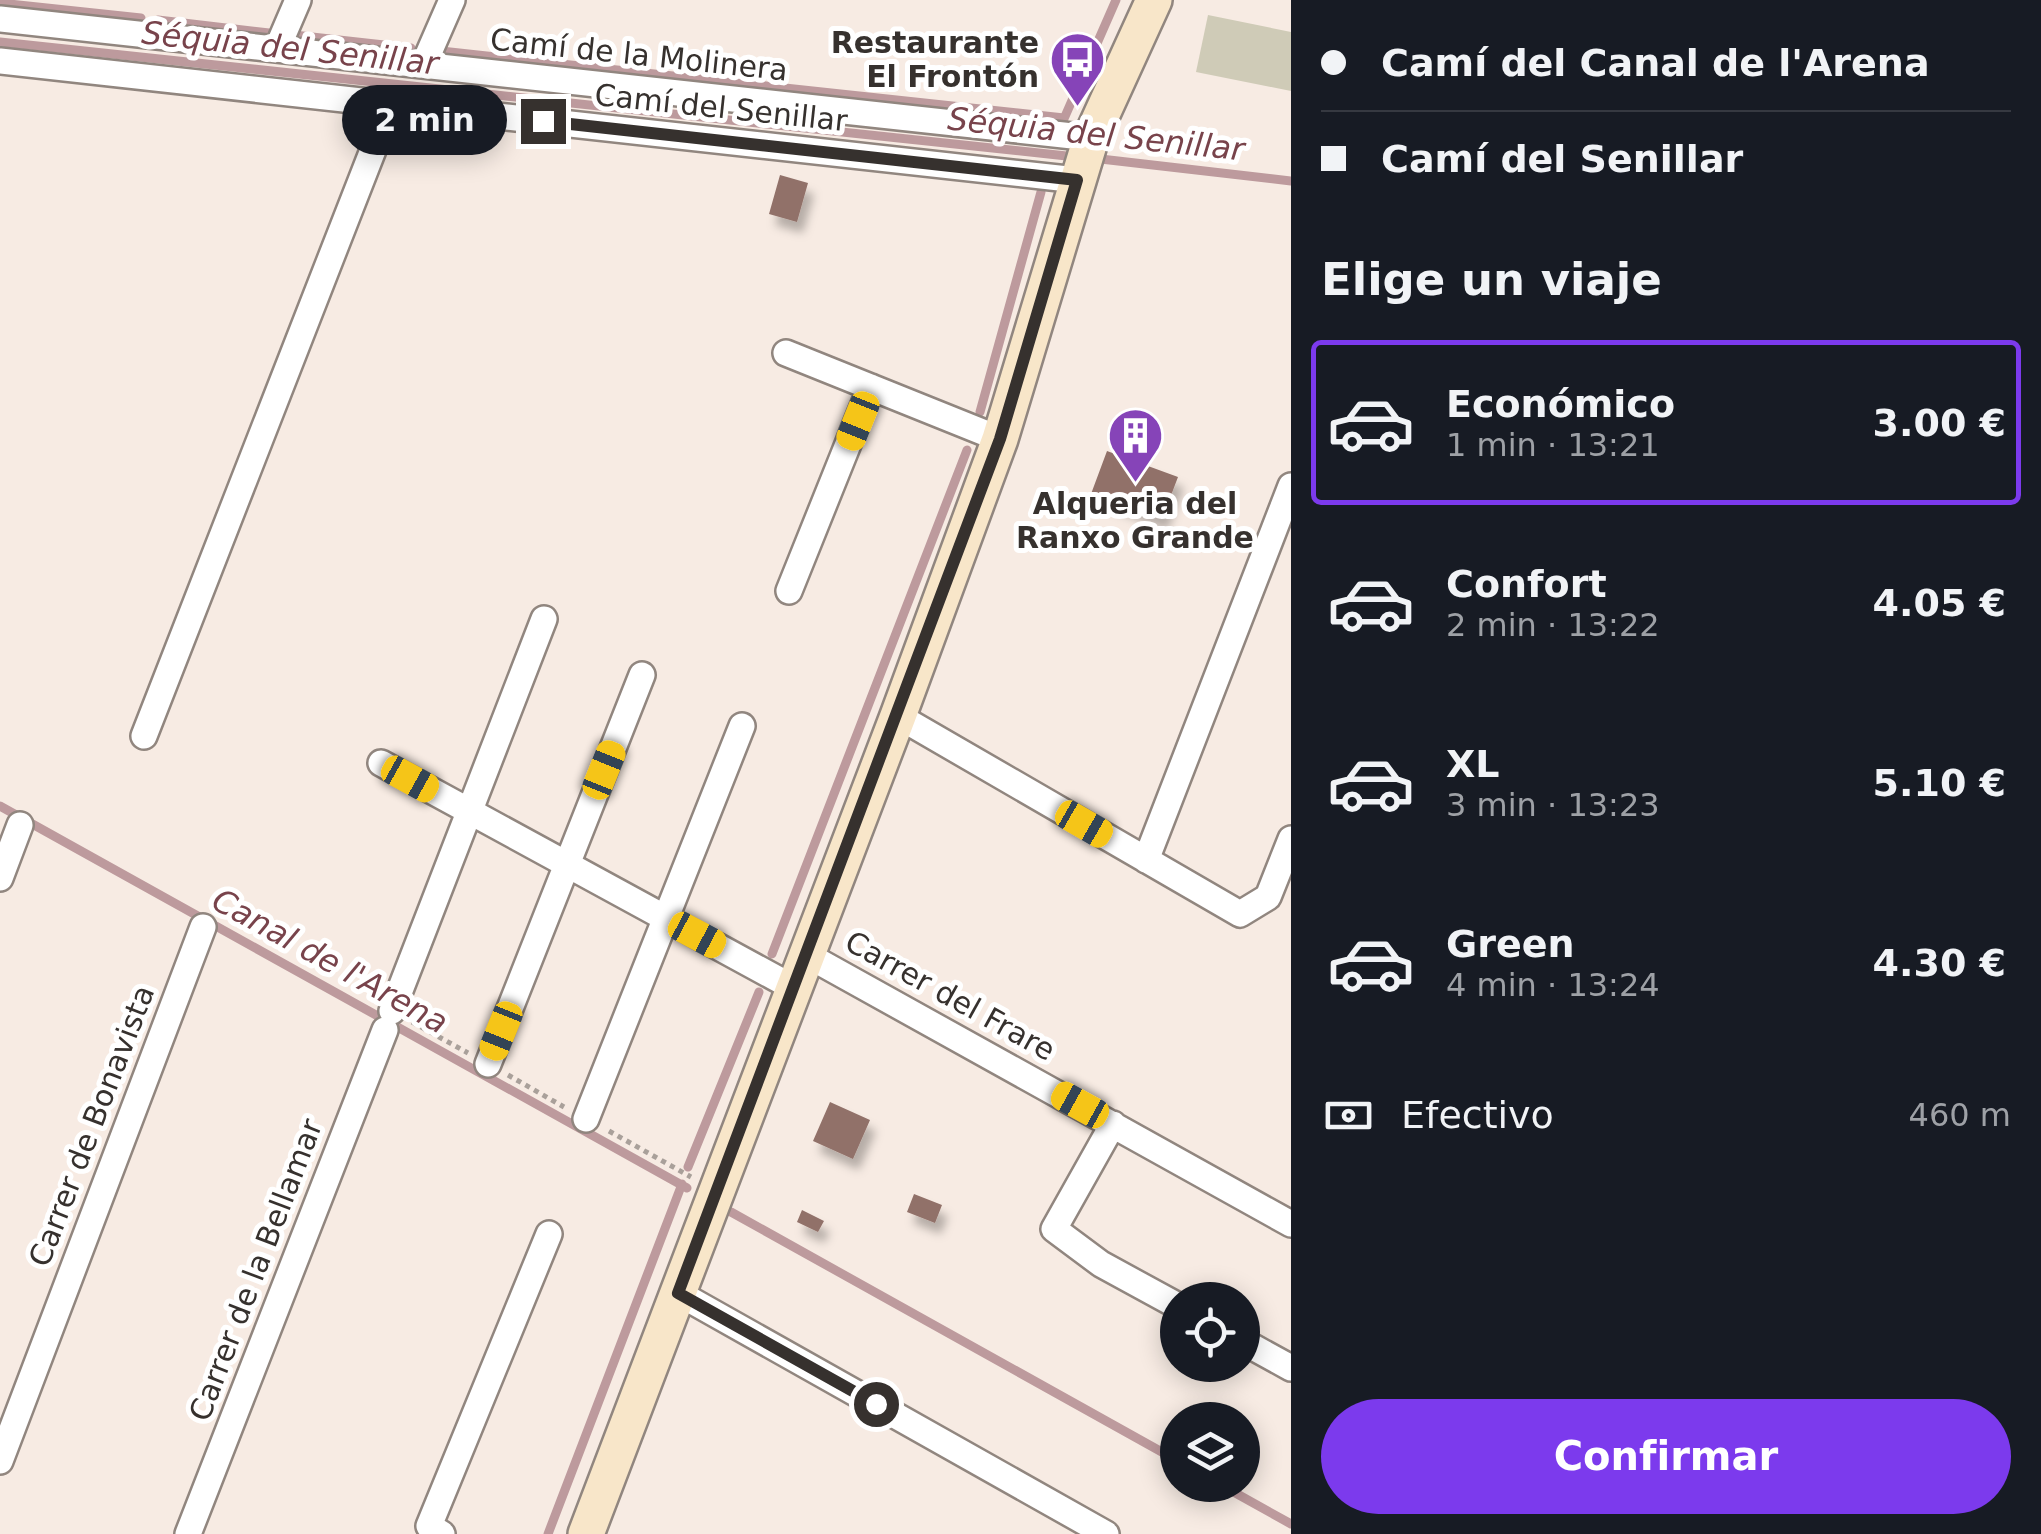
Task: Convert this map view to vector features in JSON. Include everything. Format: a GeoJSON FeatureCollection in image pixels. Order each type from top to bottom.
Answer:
{"type":"FeatureCollection","features":[{"type":"Feature","properties":{"kind":"street"},"geometry":{"type":"LineString","coordinates":[[277,48],[298,0]]}},
{"type":"Feature","properties":{"kind":"street"},"geometry":{"type":"LineString","coordinates":[[424,64],[452,0]]}},
{"type":"Feature","properties":{"kind":"street"},"geometry":{"type":"LineString","coordinates":[[586,1534],[1000,439],[1084,160],[1154,0]]}},
{"type":"Feature","properties":{"kind":"street","name":"Camí de la Molinera"},"geometry":{"type":"LineString","coordinates":[[0,20],[424,64],[1084,160]]}},
{"type":"Feature","properties":{"kind":"street","name":"Camí del Senillar"},"geometry":{"type":"LineString","coordinates":[[0,62],[391,104],[1084,160]]}},
{"type":"Feature","properties":{"kind":"street"},"geometry":{"type":"LineString","coordinates":[[144,736],[391,104]]}},
{"type":"Feature","properties":{"kind":"street"},"geometry":{"type":"LineString","coordinates":[[786,353],[1000,439]]}},
{"type":"Feature","properties":{"kind":"street"},"geometry":{"type":"LineString","coordinates":[[789,591],[871,387]]}},
{"type":"Feature","properties":{"kind":"street"},"geometry":{"type":"LineString","coordinates":[[1146,860],[1291,486]]}},
{"type":"Feature","properties":{"kind":"street","name":"Carrer de la Bellamar"},"geometry":{"type":"LineString","coordinates":[[188,1534],[544,620]]}},
{"type":"Feature","properties":{"kind":"street"},"geometry":{"type":"LineString","coordinates":[[488,1064],[642,676]]}},
{"type":"Feature","properties":{"kind":"street"},"geometry":{"type":"LineString","coordinates":[[898,716],[1240,914],[1268,897],[1291,838]]}},
{"type":"Feature","properties":{"kind":"street"},"geometry":{"type":"LineString","coordinates":[[586,1118],[742,726]]}},
{"type":"Feature","properties":{"kind":"street"},"geometry":{"type":"LineString","coordinates":[[381,763],[794,988]]}},
{"type":"Feature","properties":{"kind":"street"},"geometry":{"type":"LineString","coordinates":[[0,878],[20,825]]}},
{"type":"Feature","properties":{"kind":"street","name":"Carrer de Bonavista"},"geometry":{"type":"LineString","coordinates":[[0,1461],[203,927]]}},
{"type":"Feature","properties":{"kind":"street","name":"Carrer del Frare"},"geometry":{"type":"LineString","coordinates":[[807,955],[1291,1224]]}},
{"type":"Feature","properties":{"kind":"street"},"geometry":{"type":"LineString","coordinates":[[1114,1124],[1054,1229],[1101,1264],[1160,1296]]}},
{"type":"Feature","properties":{"kind":"street"},"geometry":{"type":"LineString","coordinates":[[442,1534],[430,1526],[549,1234]]}},
{"type":"Feature","properties":{"kind":"street"},"geometry":{"type":"LineString","coordinates":[[678,1293],[1106,1534]]}},
{"type":"Feature","properties":{"kind":"street"},"geometry":{"type":"LineString","coordinates":[[1260,1351],[1291,1368]]}},
{"type":"Feature","properties":{"kind":"path"},"geometry":{"type":"LineString","coordinates":[[388,1020],[488,1064],[717,1191]]}},
{"type":"Feature","properties":{"kind":"shaded area"},"geometry":{"type":"Polygon","coordinates":[[[1208,15],[1291,32],[1291,91],[1196,72],[1208,15]]]}},
{"type":"Feature","properties":{"kind":"building"},"geometry":{"type":"Polygon","coordinates":[[[780,175],[808,183],[797,222],[769,214],[780,175]]]}},
{"type":"Feature","properties":{"kind":"building","name":"Alqueria del Ranxo Grande"},"geometry":{"type":"Polygon","coordinates":[[[1107,451],[1178,477],[1162,519],[1091,494],[1107,451]]]}},
{"type":"Feature","properties":{"kind":"building"},"geometry":{"type":"Polygon","coordinates":[[[830,1102],[870,1120],[853,1159],[813,1141],[830,1102]]]}},
{"type":"Feature","properties":{"kind":"building"},"geometry":{"type":"Polygon","coordinates":[[[914,1194],[942,1205],[935,1223],[907,1212],[914,1194]]]}},
{"type":"Feature","properties":{"kind":"building"},"geometry":{"type":"Polygon","coordinates":[[[802,1210],[824,1221],[818,1232],[797,1222],[802,1210]]]}},
{"type":"Feature","properties":{"kind":"waterway"},"geometry":{"type":"LineString","coordinates":[[1063,121],[1116,0]]}},
{"type":"Feature","properties":{"kind":"waterway"},"geometry":{"type":"LineString","coordinates":[[0,3],[141,18]]}},
{"type":"Feature","properties":{"kind":"waterway"},"geometry":{"type":"LineString","coordinates":[[158,20],[269,33]]}},
{"type":"Feature","properties":{"kind":"waterway"},"geometry":{"type":"LineString","coordinates":[[294,35],[411,48]]}},
{"type":"Feature","properties":{"kind":"waterway","name":"Séquia del Senillar"},"geometry":{"type":"LineString","coordinates":[[0,42],[1076,157]]}},
{"type":"Feature","properties":{"kind":"waterway"},"geometry":{"type":"LineString","coordinates":[[441,51],[1064,118]]}},
{"type":"Feature","properties":{"kind":"waterway","name":"Séquia del Senillar"},"geometry":{"type":"LineString","coordinates":[[1092,158],[1291,181]]}},
{"type":"Feature","properties":{"kind":"waterway"},"geometry":{"type":"LineString","coordinates":[[980,412],[1041,192]]}},
{"type":"Feature","properties":{"kind":"waterway"},"geometry":{"type":"LineString","coordinates":[[772,954],[967,450]]}},
{"type":"Feature","properties":{"kind":"waterway","name":"Canal de l'Arena"},"geometry":{"type":"LineString","coordinates":[[0,806],[687,1188]]}},
{"type":"Feature","properties":{"kind":"waterway"},"geometry":{"type":"LineString","coordinates":[[688,1167],[759,992]]}},
{"type":"Feature","properties":{"kind":"waterway"},"geometry":{"type":"LineString","coordinates":[[548,1534],[682,1184]]}},
{"type":"Feature","properties":{"kind":"waterway","name":"Canal de l'Arena"},"geometry":{"type":"LineString","coordinates":[[731,1212],[1160,1451]]}},
{"type":"Feature","properties":{"kind":"waterway","name":"Canal de l'Arena"},"geometry":{"type":"LineString","coordinates":[[1252,1502],[1291,1524]]}},
{"type":"Feature","properties":{"kind":"place","name":"Restaurante El Frontón"},"geometry":{"type":"Point","coordinates":[1078,109]}},
{"type":"Feature","properties":{"kind":"place","name":"Alqueria del Ranxo Grande"},"geometry":{"type":"Point","coordinates":[1135,485]}},
{"type":"Feature","properties":{"kind":"route"},"geometry":{"type":"LineString","coordinates":[[543,121],[1077,180],[1000,439],[678,1293],[876,1404]]}}]}
